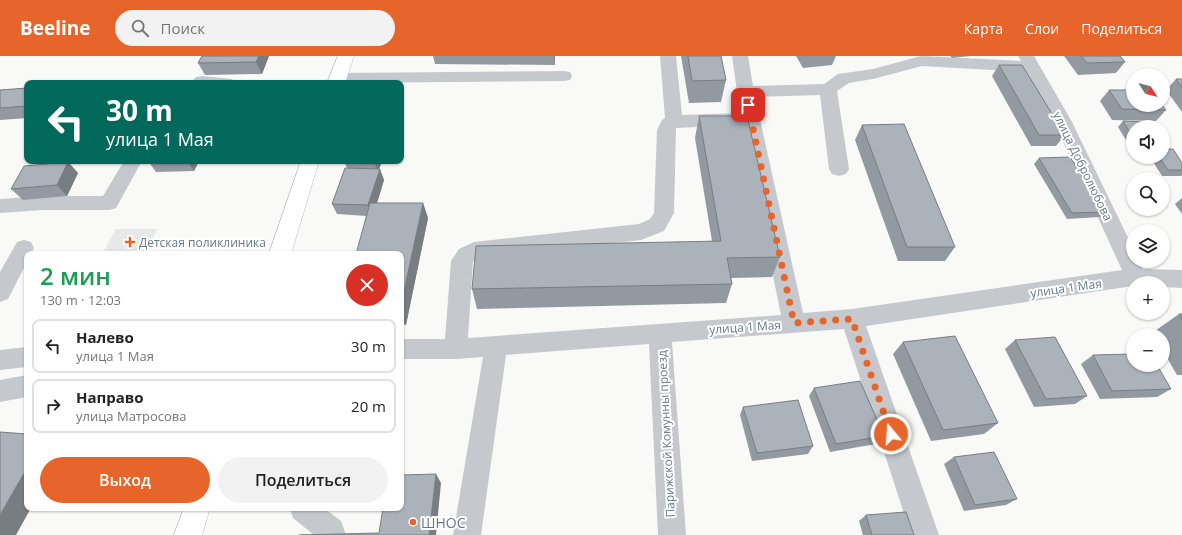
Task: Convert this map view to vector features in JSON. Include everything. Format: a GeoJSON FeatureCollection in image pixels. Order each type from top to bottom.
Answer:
{"type":"FeatureCollection","features":[{"type":"Feature","properties":{"kind":"main road"},"geometry":{"type":"LineString","coordinates":[[337,80],[346,56]]}},
{"type":"Feature","properties":{"kind":"main road"},"geometry":{"type":"LineString","coordinates":[[281,251],[309,164]]}},
{"type":"Feature","properties":{"kind":"main road"},"geometry":{"type":"LineString","coordinates":[[188,535],[196,511]]}},
{"type":"Feature","properties":{"kind":"street"},"geometry":{"type":"LineString","coordinates":[[668,56],[674,121]]}},
{"type":"Feature","properties":{"kind":"street"},"geometry":{"type":"LineString","coordinates":[[740,56],[750,119],[794,323]]}},
{"type":"Feature","properties":{"kind":"street"},"geometry":{"type":"LineString","coordinates":[[746,92],[828,88],[844,78],[870,68],[921,59],[1029,61]]}},
{"type":"Feature","properties":{"kind":"street","name":"улица Добролюбова"},"geometry":{"type":"LineString","coordinates":[[1029,61],[1063,122],[1136,276]]}},
{"type":"Feature","properties":{"kind":"street"},"geometry":{"type":"LineString","coordinates":[[337,80],[564,76]]}},
{"type":"Feature","properties":{"kind":"street"},"geometry":{"type":"LineString","coordinates":[[828,88],[839,169]]}},
{"type":"Feature","properties":{"kind":"street"},"geometry":{"type":"LineString","coordinates":[[456,349],[462,261],[466,255],[474,250],[641,232],[657,225],[664,213],[666,130],[668,124],[674,121],[750,119]]}},
{"type":"Feature","properties":{"kind":"street"},"geometry":{"type":"LineString","coordinates":[[0,206],[43,203],[109,203],[131,164]]}},
{"type":"Feature","properties":{"kind":"street"},"geometry":{"type":"LineString","coordinates":[[0,293],[24,248]]}},
{"type":"Feature","properties":{"kind":"street","name":"улица 1 Мая"},"geometry":{"type":"LineString","coordinates":[[404,350],[456,349],[852,319],[1126,278]]}},
{"type":"Feature","properties":{"kind":"street","name":"улица 1 Мая"},"geometry":{"type":"LineString","coordinates":[[1170,278],[1182,279]]}},
{"type":"Feature","properties":{"kind":"street"},"geometry":{"type":"LineString","coordinates":[[852,319],[925,535]]}},
{"type":"Feature","properties":{"kind":"street","name":"Парижской Комунны проезд"},"geometry":{"type":"LineString","coordinates":[[660,334],[672,535]]}},
{"type":"Feature","properties":{"kind":"street"},"geometry":{"type":"LineString","coordinates":[[467,535],[496,346]]}},
{"type":"Feature","properties":{"kind":"street"},"geometry":{"type":"LineString","coordinates":[[0,360],[24,357]]}},
{"type":"Feature","properties":{"kind":"street"},"geometry":{"type":"LineString","coordinates":[[0,391],[24,387]]}},
{"type":"Feature","properties":{"kind":"street"},"geometry":{"type":"LineString","coordinates":[[307,511],[331,531],[332,535]]}},
{"type":"Feature","properties":{"kind":"shaded area","name":"Детская поликлиника"},"geometry":{"type":"Polygon","coordinates":[[[116,229],[157,229],[146,251],[104,251],[116,229]]]}},
{"type":"Feature","properties":{"kind":"building"},"geometry":{"type":"Polygon","coordinates":[[[202,56],[259,56],[256,62],[198,63],[202,56]]]}},
{"type":"Feature","properties":{"kind":"building"},"geometry":{"type":"Polygon","coordinates":[[[688,56],[721,56],[726,80],[692,81],[688,56]]]}},
{"type":"Feature","properties":{"kind":"building"},"geometry":{"type":"Polygon","coordinates":[[[1081,56],[1120,56],[1125,62],[1087,63],[1081,56]]]}},
{"type":"Feature","properties":{"kind":"building"},"geometry":{"type":"Polygon","coordinates":[[[999,65],[1022,65],[1065,135],[1039,135],[999,65]]]}},
{"type":"Feature","properties":{"kind":"building"},"geometry":{"type":"Polygon","coordinates":[[[1176,79],[1182,79],[1182,87],[1176,79]]]}},
{"type":"Feature","properties":{"kind":"building"},"geometry":{"type":"Polygon","coordinates":[[[24,88],[24,106],[0,108],[0,90],[24,88]]]}},
{"type":"Feature","properties":{"kind":"building"},"geometry":{"type":"Polygon","coordinates":[[[1109,90],[1126,90],[1126,109],[1122,109],[1109,90]]]}},
{"type":"Feature","properties":{"kind":"building"},"geometry":{"type":"Polygon","coordinates":[[[699,116],[747,116],[780,257],[727,258],[732,284],[472,289],[476,246],[721,241],[699,116]]]}},
{"type":"Feature","properties":{"kind":"building"},"geometry":{"type":"Polygon","coordinates":[[[904,124],[955,247],[907,247],[862,125],[904,124]]]}},
{"type":"Feature","properties":{"kind":"building"},"geometry":{"type":"Polygon","coordinates":[[[1170,149],[1173,149],[1182,163],[1182,170],[1168,170],[1164,164],[1170,164],[1170,149]]]}},
{"type":"Feature","properties":{"kind":"building"},"geometry":{"type":"Polygon","coordinates":[[[1070,157],[1105,212],[1072,213],[1039,158],[1070,157]]]}},
{"type":"Feature","properties":{"kind":"building"},"geometry":{"type":"Polygon","coordinates":[[[67,164],[57,185],[11,189],[24,166],[67,164]]]}},
{"type":"Feature","properties":{"kind":"building"},"geometry":{"type":"Polygon","coordinates":[[[345,168],[380,169],[368,205],[332,204],[345,168]]]}},
{"type":"Feature","properties":{"kind":"building"},"geometry":{"type":"Polygon","coordinates":[[[370,203],[423,203],[404,291],[404,251],[357,251],[370,203]]]}},
{"type":"Feature","properties":{"kind":"building"},"geometry":{"type":"Polygon","coordinates":[[[955,336],[998,423],[943,430],[903,342],[955,336]]]}},
{"type":"Feature","properties":{"kind":"building"},"geometry":{"type":"Polygon","coordinates":[[[1055,337],[1087,396],[1046,399],[1015,340],[1055,337]]]}},
{"type":"Feature","properties":{"kind":"building"},"geometry":{"type":"Polygon","coordinates":[[[1126,354],[1126,372],[1161,372],[1171,389],[1112,391],[1093,355],[1126,354]]]}},
{"type":"Feature","properties":{"kind":"building"},"geometry":{"type":"Polygon","coordinates":[[[860,381],[884,436],[836,444],[814,388],[860,381]]]}},
{"type":"Feature","properties":{"kind":"building"},"geometry":{"type":"Polygon","coordinates":[[[798,400],[813,446],[757,453],[743,407],[798,400]]]}},
{"type":"Feature","properties":{"kind":"building"},"geometry":{"type":"Polygon","coordinates":[[[0,432],[24,434],[24,473],[0,515],[0,432]]]}},
{"type":"Feature","properties":{"kind":"building"},"geometry":{"type":"Polygon","coordinates":[[[994,452],[1017,499],[975,505],[954,457],[994,452]]]}},
{"type":"Feature","properties":{"kind":"building","name":"ШНОС"},"geometry":{"type":"Polygon","coordinates":[[[436,474],[429,535],[299,535],[379,533],[383,511],[404,511],[404,475],[436,474]]]}},
{"type":"Feature","properties":{"kind":"building"},"geometry":{"type":"Polygon","coordinates":[[[906,512],[914,535],[872,535],[866,515],[906,512]]]}},
{"type":"Feature","properties":{"kind":"place","name":"Детская поликлиника"},"geometry":{"type":"Point","coordinates":[130,242]}},
{"type":"Feature","properties":{"kind":"place","name":"ШНОС"},"geometry":{"type":"Point","coordinates":[413,522]}},
{"type":"Feature","properties":{"kind":"route"},"geometry":{"type":"LineString","coordinates":[[748,105],[794,323],[852,319],[891,434]]}}]}
